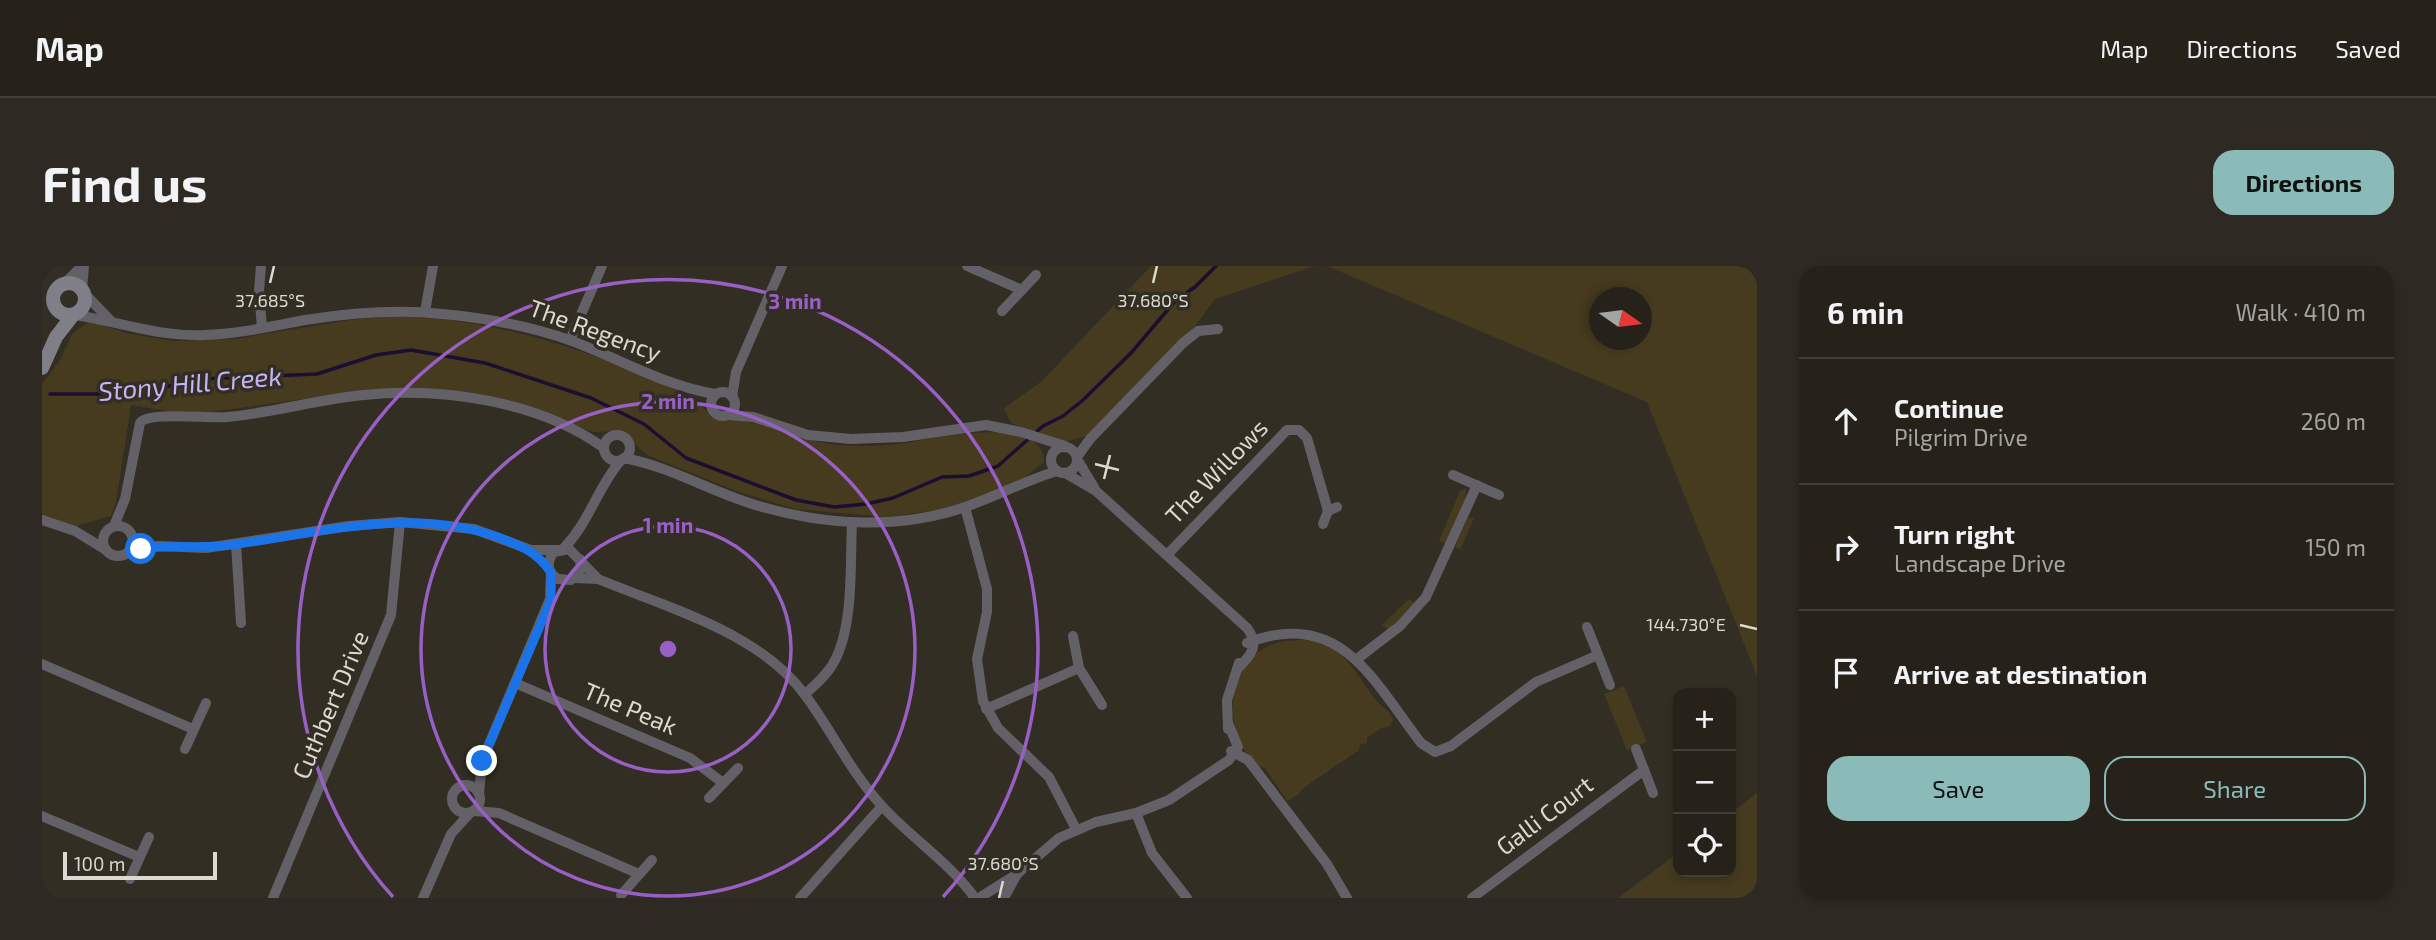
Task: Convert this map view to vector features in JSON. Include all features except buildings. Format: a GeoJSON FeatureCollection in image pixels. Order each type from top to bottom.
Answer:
{"type":"FeatureCollection","features":[{"type":"Feature","properties":{"kind":"street"},"geometry":{"type":"LineString","coordinates":[[56,337],[50,302],[53,294],[83,266]]}},
{"type":"Feature","properties":{"kind":"street"},"geometry":{"type":"LineString","coordinates":[[42,368],[56,337],[85,303],[83,266]]}},
{"type":"Feature","properties":{"kind":"street"},"geometry":{"type":"LineString","coordinates":[[261,266],[259,291],[262,328]]}},
{"type":"Feature","properties":{"kind":"street"},"geometry":{"type":"LineString","coordinates":[[425,312],[433,266]]}},
{"type":"Feature","properties":{"kind":"street"},"geometry":{"type":"LineString","coordinates":[[570,340],[602,266]]}},
{"type":"Feature","properties":{"kind":"street"},"geometry":{"type":"LineString","coordinates":[[729,415],[734,409],[736,372],[782,266]]}},
{"type":"Feature","properties":{"kind":"street"},"geometry":{"type":"LineString","coordinates":[[967,266],[1022,290]]}},
{"type":"Feature","properties":{"kind":"street"},"geometry":{"type":"LineString","coordinates":[[1002,311],[1035,275]]}},
{"type":"Feature","properties":{"kind":"street"},"geometry":{"type":"LineString","coordinates":[[42,283],[75,284],[83,291]]}},
{"type":"Feature","properties":{"kind":"street","name":"The Regency"},"geometry":{"type":"LineString","coordinates":[[83,291],[112,322]]}},
{"type":"Feature","properties":{"kind":"street"},"geometry":{"type":"LineString","coordinates":[[50,302],[63,314],[74,315]]}},
{"type":"Feature","properties":{"kind":"street","name":"The Regency"},"geometry":{"type":"LineString","coordinates":[[74,315],[112,322],[139,331],[175,336],[207,335],[350,314],[425,312],[522,327],[570,340],[687,390],[711,409]]}},
{"type":"Feature","properties":{"kind":"street"},"geometry":{"type":"LineString","coordinates":[[106,550],[103,540],[125,499],[143,419],[152,415],[227,418],[365,395],[420,394],[492,403],[523,411],[587,436],[604,450],[609,458],[651,463],[756,506],[817,520],[852,523],[920,518],[965,508],[1029,481],[1075,467],[1077,458],[1090,439],[1191,336],[1205,328],[1218,329]]}},
{"type":"Feature","properties":{"kind":"street"},"geometry":{"type":"LineString","coordinates":[[736,372],[718,393],[711,409],[721,416],[753,417],[808,435],[851,439],[902,437],[962,426],[1006,428],[1066,447],[1077,458],[1096,491]]}},
{"type":"Feature","properties":{"kind":"street","name":"The Regency"},"geometry":{"type":"LineString","coordinates":[[687,390],[718,393]]}},
{"type":"Feature","properties":{"kind":"street"},"geometry":{"type":"LineString","coordinates":[[718,393],[733,399],[753,417]]}},
{"type":"Feature","properties":{"kind":"street","name":"The Willows"},"geometry":{"type":"LineString","coordinates":[[1167,555],[1287,429],[1299,430],[1307,438],[1333,509],[1323,524]]}},
{"type":"Feature","properties":{"kind":"street"},"geometry":{"type":"LineString","coordinates":[[587,436],[619,435],[651,463]]}},
{"type":"Feature","properties":{"kind":"street"},"geometry":{"type":"LineString","coordinates":[[603,482],[604,450],[611,436]]}},
{"type":"Feature","properties":{"kind":"street"},"geometry":{"type":"LineString","coordinates":[[1036,438],[1061,472],[1096,491],[1235,619],[1252,642]]}},
{"type":"Feature","properties":{"kind":"street"},"geometry":{"type":"LineString","coordinates":[[1029,481],[1055,450],[1090,439]]}},
{"type":"Feature","properties":{"kind":"street"},"geometry":{"type":"LineString","coordinates":[[551,600],[551,556],[580,531],[603,482],[629,451],[628,443]]}},
{"type":"Feature","properties":{"kind":"street"},"geometry":{"type":"LineString","coordinates":[[1453,475],[1499,495]]}},
{"type":"Feature","properties":{"kind":"street"},"geometry":{"type":"LineString","coordinates":[[1357,659],[1400,626],[1426,597],[1477,485]]}},
{"type":"Feature","properties":{"kind":"street"},"geometry":{"type":"LineString","coordinates":[[125,499],[130,533],[129,551]]}},
{"type":"Feature","properties":{"kind":"street"},"geometry":{"type":"LineString","coordinates":[[965,508],[987,589],[987,612],[977,670],[986,709],[998,728],[1049,777],[1076,829]]}},
{"type":"Feature","properties":{"kind":"street"},"geometry":{"type":"LineString","coordinates":[[42,520],[75,531],[117,556],[158,546],[206,548],[349,526],[400,522],[474,529],[531,550],[561,549],[579,557],[598,579]]}},
{"type":"Feature","properties":{"kind":"street","name":"Cuthbert Drive"},"geometry":{"type":"LineString","coordinates":[[273,898],[391,615],[400,522]]}},
{"type":"Feature","properties":{"kind":"street"},"geometry":{"type":"LineString","coordinates":[[805,694],[833,664],[841,647],[845,629],[852,523]]}},
{"type":"Feature","properties":{"kind":"street"},"geometry":{"type":"LineString","coordinates":[[75,531],[110,529],[130,533],[158,546]]}},
{"type":"Feature","properties":{"kind":"street"},"geometry":{"type":"LineString","coordinates":[[423,898],[451,834],[455,792],[482,761],[551,600],[581,569],[580,531]]}},
{"type":"Feature","properties":{"kind":"street"},"geometry":{"type":"LineString","coordinates":[[236,544],[241,623]]}},
{"type":"Feature","properties":{"kind":"street"},"geometry":{"type":"LineString","coordinates":[[531,550],[558,579],[598,579],[741,640],[785,673],[805,694],[847,764],[882,806],[963,879],[990,896],[1047,846],[1076,829],[1136,813],[1179,794],[1233,753]]}},
{"type":"Feature","properties":{"kind":"street"},"geometry":{"type":"LineString","coordinates":[[1587,627],[1610,685]]}},
{"type":"Feature","properties":{"kind":"street"},"geometry":{"type":"LineString","coordinates":[[1252,642],[1299,634],[1333,641],[1357,659],[1420,743],[1435,752],[1451,746],[1536,682],[1598,655]]}},
{"type":"Feature","properties":{"kind":"street"},"geometry":{"type":"LineString","coordinates":[[1073,636],[1079,668],[1102,705]]}},
{"type":"Feature","properties":{"kind":"street"},"geometry":{"type":"LineString","coordinates":[[1233,753],[1227,700],[1237,669],[1252,642]]}},
{"type":"Feature","properties":{"kind":"street"},"geometry":{"type":"LineString","coordinates":[[42,664],[193,729]]}},
{"type":"Feature","properties":{"kind":"street"},"geometry":{"type":"LineString","coordinates":[[986,709],[1079,668]]}},
{"type":"Feature","properties":{"kind":"street","name":"The Peak"},"geometry":{"type":"LineString","coordinates":[[515,683],[690,758],[723,783]]}},
{"type":"Feature","properties":{"kind":"street"},"geometry":{"type":"LineString","coordinates":[[185,749],[206,702]]}},
{"type":"Feature","properties":{"kind":"street"},"geometry":{"type":"LineString","coordinates":[[1636,750],[1653,793]]}},
{"type":"Feature","properties":{"kind":"street"},"geometry":{"type":"LineString","coordinates":[[1233,753],[1248,760],[1327,864],[1347,898]]}},
{"type":"Feature","properties":{"kind":"street"},"geometry":{"type":"LineString","coordinates":[[451,834],[472,812],[479,796],[482,761]]}},
{"type":"Feature","properties":{"kind":"street"},"geometry":{"type":"LineString","coordinates":[[709,798],[738,768]]}},
{"type":"Feature","properties":{"kind":"street","name":"Galli Court"},"geometry":{"type":"LineString","coordinates":[[1472,898],[1644,770]]}},
{"type":"Feature","properties":{"kind":"street"},"geometry":{"type":"LineString","coordinates":[[462,786],[470,786],[499,813],[639,874]]}},
{"type":"Feature","properties":{"kind":"street"},"geometry":{"type":"LineString","coordinates":[[454,805],[462,813],[499,813]]}},
{"type":"Feature","properties":{"kind":"street"},"geometry":{"type":"LineString","coordinates":[[800,898],[882,806]]}},
{"type":"Feature","properties":{"kind":"street"},"geometry":{"type":"LineString","coordinates":[[1136,813],[1152,853],[1186,898]]}},
{"type":"Feature","properties":{"kind":"street"},"geometry":{"type":"LineString","coordinates":[[42,816],[139,857]]}},
{"type":"Feature","properties":{"kind":"street"},"geometry":{"type":"LineString","coordinates":[[130,879],[149,837]]}},
{"type":"Feature","properties":{"kind":"street"},"geometry":{"type":"LineString","coordinates":[[621,895],[652,860]]}},
{"type":"Feature","properties":{"kind":"shaded area"},"geometry":{"type":"Polygon","coordinates":[[[1151,266],[1315,266],[1215,299],[1195,326],[1087,436],[1064,442],[1011,423],[1004,408],[1042,381],[1151,266]]]}},
{"type":"Feature","properties":{"kind":"shaded area"},"geometry":{"type":"Polygon","coordinates":[[[1327,266],[1757,266],[1757,676],[1647,402],[1327,266]]]}},
{"type":"Feature","properties":{"kind":"shaded area"},"geometry":{"type":"Polygon","coordinates":[[[396,316],[463,322],[495,328],[590,354],[679,391],[721,421],[741,420],[813,441],[853,446],[900,444],[957,434],[1006,433],[1025,437],[1039,446],[1044,462],[1020,481],[988,495],[937,510],[887,517],[795,509],[736,491],[647,455],[620,431],[593,432],[520,405],[418,389],[386,388],[203,413],[173,412],[131,405],[116,503],[111,516],[76,526],[42,516],[42,384],[60,360],[72,334],[90,321],[126,333],[173,341],[235,339],[350,320],[396,316]]]}},
{"type":"Feature","properties":{"kind":"shaded area"},"geometry":{"type":"Polygon","coordinates":[[[1465,488],[1466,498],[1446,544],[1439,541],[1460,491],[1465,488]]]}},
{"type":"Feature","properties":{"kind":"shaded area"},"geometry":{"type":"Polygon","coordinates":[[[1468,518],[1474,518],[1460,550],[1455,547],[1468,518]]]}},
{"type":"Feature","properties":{"kind":"shaded area"},"geometry":{"type":"Polygon","coordinates":[[[1409,599],[1415,603],[1389,630],[1382,625],[1409,599]]]}},
{"type":"Feature","properties":{"kind":"shaded area"},"geometry":{"type":"Polygon","coordinates":[[[1305,640],[1318,642],[1339,653],[1393,720],[1389,727],[1381,728],[1367,738],[1367,743],[1360,745],[1359,750],[1287,801],[1265,768],[1256,764],[1243,748],[1237,733],[1233,702],[1241,671],[1251,659],[1273,644],[1305,640]]]}},
{"type":"Feature","properties":{"kind":"shaded area"},"geometry":{"type":"Polygon","coordinates":[[[1624,686],[1647,742],[1627,750],[1604,694],[1624,686]]]}},
{"type":"Feature","properties":{"kind":"shaded area"},"geometry":{"type":"Polygon","coordinates":[[[1757,793],[1757,898],[1618,898],[1673,857],[1673,877],[1736,877],[1736,809],[1757,793]]]}},
{"type":"Feature","properties":{"kind":"waterway","name":"Stony Hill Creek"},"geometry":{"type":"LineString","coordinates":[[50,394],[132,394],[201,379],[317,374],[376,355],[411,350],[485,363],[591,398],[644,424],[686,458],[796,500],[834,507],[866,504],[893,498],[942,477],[969,476],[998,466],[1043,426],[1063,416],[1082,401],[1131,353],[1176,300],[1195,287],[1216,266]]}},
{"type":"Feature","properties":{"kind":"route"},"geometry":{"type":"LineString","coordinates":[[141,549],[158,546],[206,548],[349,526],[400,522],[474,529],[531,550],[551,573],[551,600],[482,761]]}}]}
